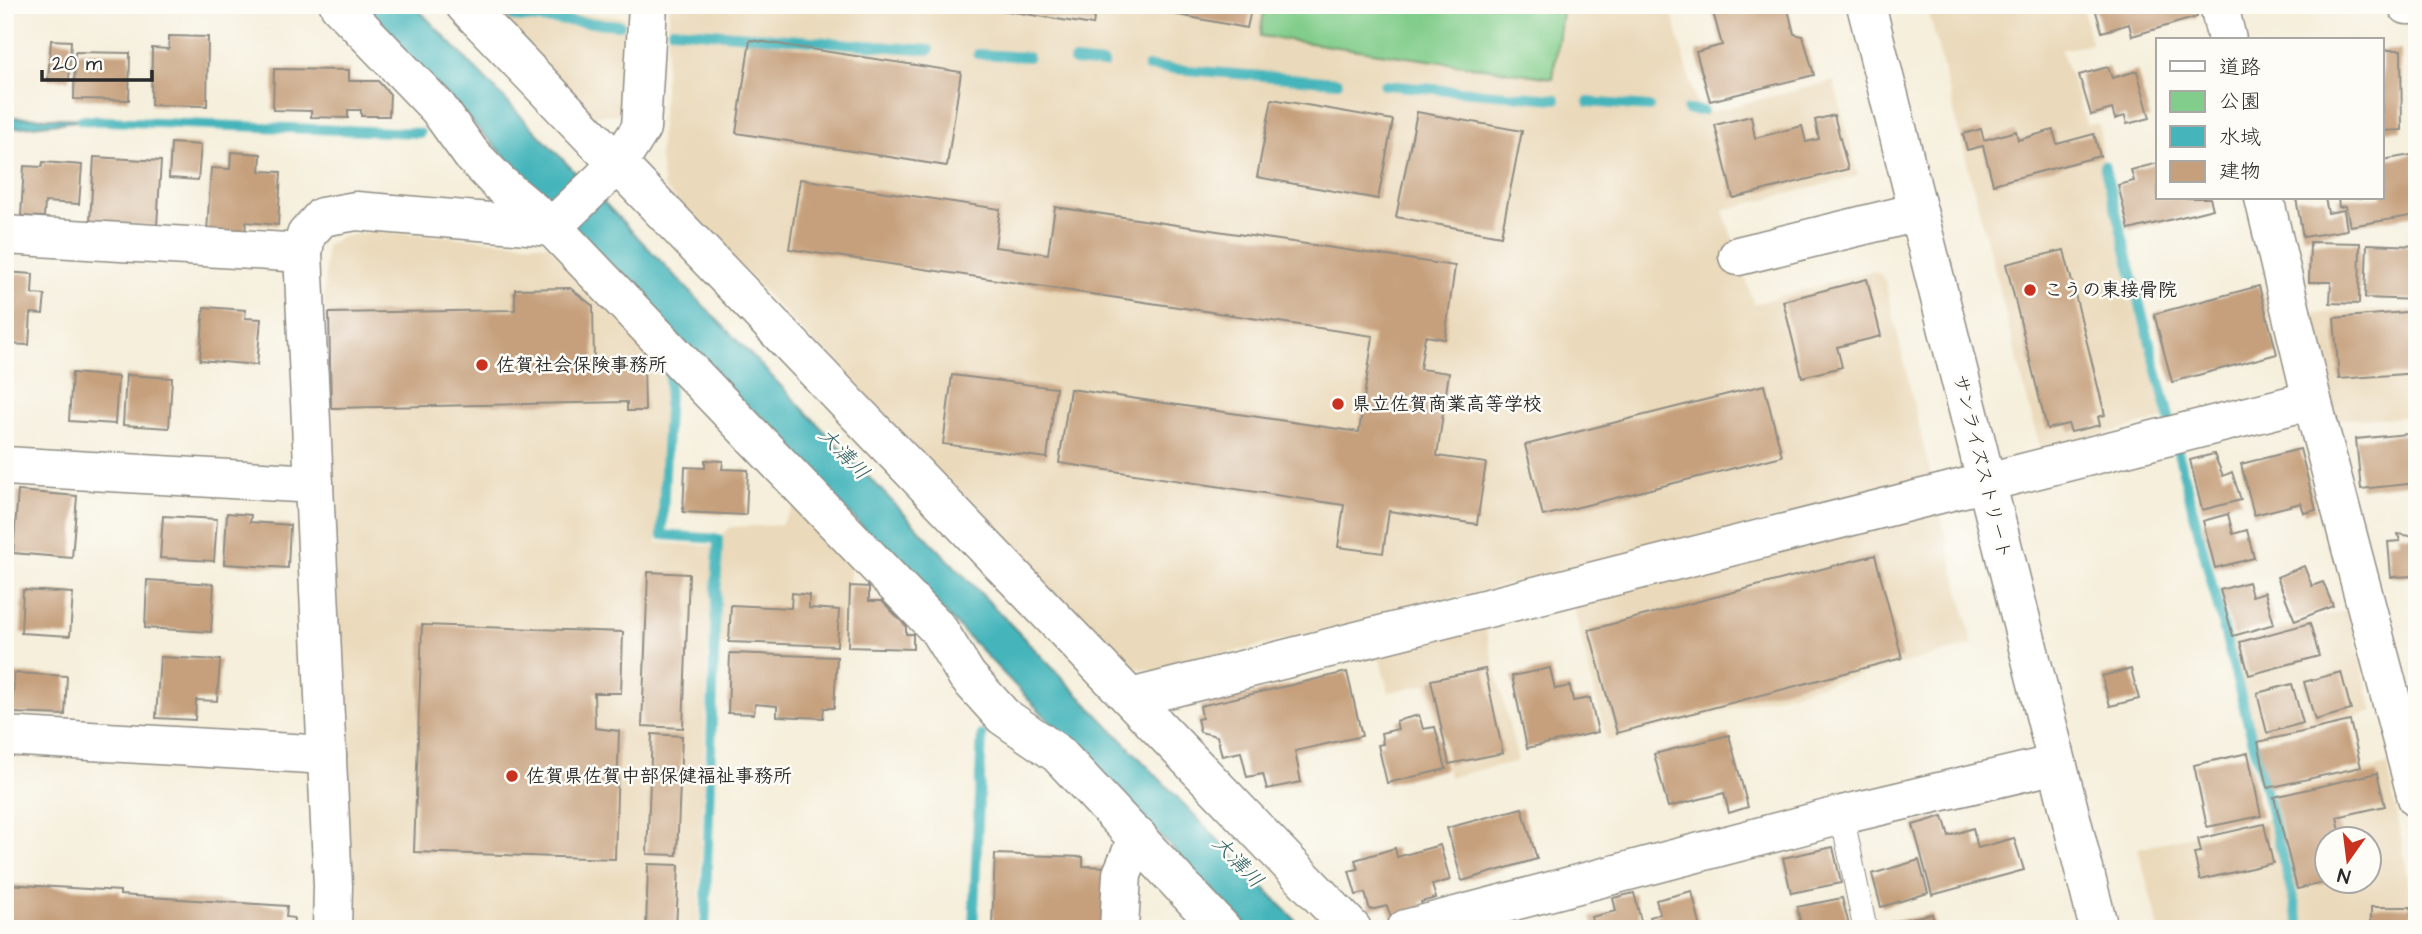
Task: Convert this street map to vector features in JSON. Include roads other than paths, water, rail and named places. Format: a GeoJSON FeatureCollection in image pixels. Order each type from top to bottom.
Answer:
{"type":"FeatureCollection","features":[{"type":"Feature","properties":{"kind":"street"},"geometry":{"type":"LineString","coordinates":[[338,5],[438,108],[471,154],[499,183],[552,227],[937,629],[967,676],[1003,716],[1058,754],[1138,836],[1222,929]]}},
{"type":"Feature","properties":{"kind":"street"},"geometry":{"type":"LineString","coordinates":[[465,5],[608,173],[1131,698],[1352,929]]}},
{"type":"Feature","properties":{"kind":"street"},"geometry":{"type":"LineString","coordinates":[[332,929],[333,886],[303,253],[306,235],[321,217],[356,211],[552,227],[608,173],[641,128],[648,5]]}},
{"type":"Feature","properties":{"kind":"street","name":"サンライズストリート"},"geometry":{"type":"LineString","coordinates":[[1866,5],[2099,929]]}},
{"type":"Feature","properties":{"kind":"street"},"geometry":{"type":"LineString","coordinates":[[2219,5],[2227,38]]}},
{"type":"Feature","properties":{"kind":"street"},"geometry":{"type":"LineString","coordinates":[[2407,5],[2417,5]]}},
{"type":"Feature","properties":{"kind":"street"},"geometry":{"type":"LineString","coordinates":[[2264,200],[2312,400],[2417,798]]}},
{"type":"Feature","properties":{"kind":"street"},"geometry":{"type":"LineString","coordinates":[[1738,256],[1918,212]]}},
{"type":"Feature","properties":{"kind":"street"},"geometry":{"type":"LineString","coordinates":[[5,235],[303,253]]}},
{"type":"Feature","properties":{"kind":"street"},"geometry":{"type":"LineString","coordinates":[[1131,698],[2312,400]]}},
{"type":"Feature","properties":{"kind":"street"},"geometry":{"type":"LineString","coordinates":[[5,466],[314,484]]}},
{"type":"Feature","properties":{"kind":"street"},"geometry":{"type":"LineString","coordinates":[[5,736],[327,755]]}},
{"type":"Feature","properties":{"kind":"street"},"geometry":{"type":"LineString","coordinates":[[1406,929],[1842,815],[2057,764]]}},
{"type":"Feature","properties":{"kind":"street"},"geometry":{"type":"LineString","coordinates":[[1119,929],[1122,874],[1138,836]]}},
{"type":"Feature","properties":{"kind":"lane"},"geometry":{"type":"LineString","coordinates":[[1842,815],[1865,929]]}},
{"type":"Feature","properties":{"kind":"water","name":"大溝川"},"geometry":{"type":"Polygon","coordinates":[[[359,5],[414,5],[1304,929],[1250,929],[359,5]]]}},
{"type":"Feature","properties":{"kind":"water"},"geometry":{"type":"Polygon","coordinates":[[[5,117],[94,119],[5,129],[5,117]]]}},
{"type":"Feature","properties":{"kind":"waterway"},"geometry":{"type":"LineString","coordinates":[[513,17],[620,25]]}},
{"type":"Feature","properties":{"kind":"waterway"},"geometry":{"type":"LineString","coordinates":[[672,30],[929,50]]}},
{"type":"Feature","properties":{"kind":"waterway"},"geometry":{"type":"LineString","coordinates":[[978,54],[1028,57]]}},
{"type":"Feature","properties":{"kind":"waterway"},"geometry":{"type":"LineString","coordinates":[[1074,61],[1104,64]]}},
{"type":"Feature","properties":{"kind":"waterway"},"geometry":{"type":"LineString","coordinates":[[1148,67],[1338,82]]}},
{"type":"Feature","properties":{"kind":"waterway"},"geometry":{"type":"LineString","coordinates":[[1384,85],[1556,99]]}},
{"type":"Feature","properties":{"kind":"waterway"},"geometry":{"type":"LineString","coordinates":[[1588,102],[1649,107]]}},
{"type":"Feature","properties":{"kind":"waterway"},"geometry":{"type":"LineString","coordinates":[[1687,110],[1703,111]]}},
{"type":"Feature","properties":{"kind":"waterway"},"geometry":{"type":"LineString","coordinates":[[81,120],[420,133]]}},
{"type":"Feature","properties":{"kind":"waterway"},"geometry":{"type":"LineString","coordinates":[[2104,165],[2301,929]]}},
{"type":"Feature","properties":{"kind":"waterway"},"geometry":{"type":"LineString","coordinates":[[670,365],[662,535],[718,539],[705,929]]}},
{"type":"Feature","properties":{"kind":"waterway"},"geometry":{"type":"LineString","coordinates":[[973,929],[982,735]]}},
{"type":"Feature","properties":{"kind":"place","name":"こうの東接骨院"},"geometry":{"type":"Point","coordinates":[2030,290]}},
{"type":"Feature","properties":{"kind":"place","name":"佐賀社会保険事務所"},"geometry":{"type":"Point","coordinates":[482,365]}},
{"type":"Feature","properties":{"kind":"place","name":"県立佐賀商業高等学校"},"geometry":{"type":"Point","coordinates":[1338,404]}},
{"type":"Feature","properties":{"kind":"place","name":"佐賀県佐賀中部保健福祉事務所"},"geometry":{"type":"Point","coordinates":[512,776]}}]}
